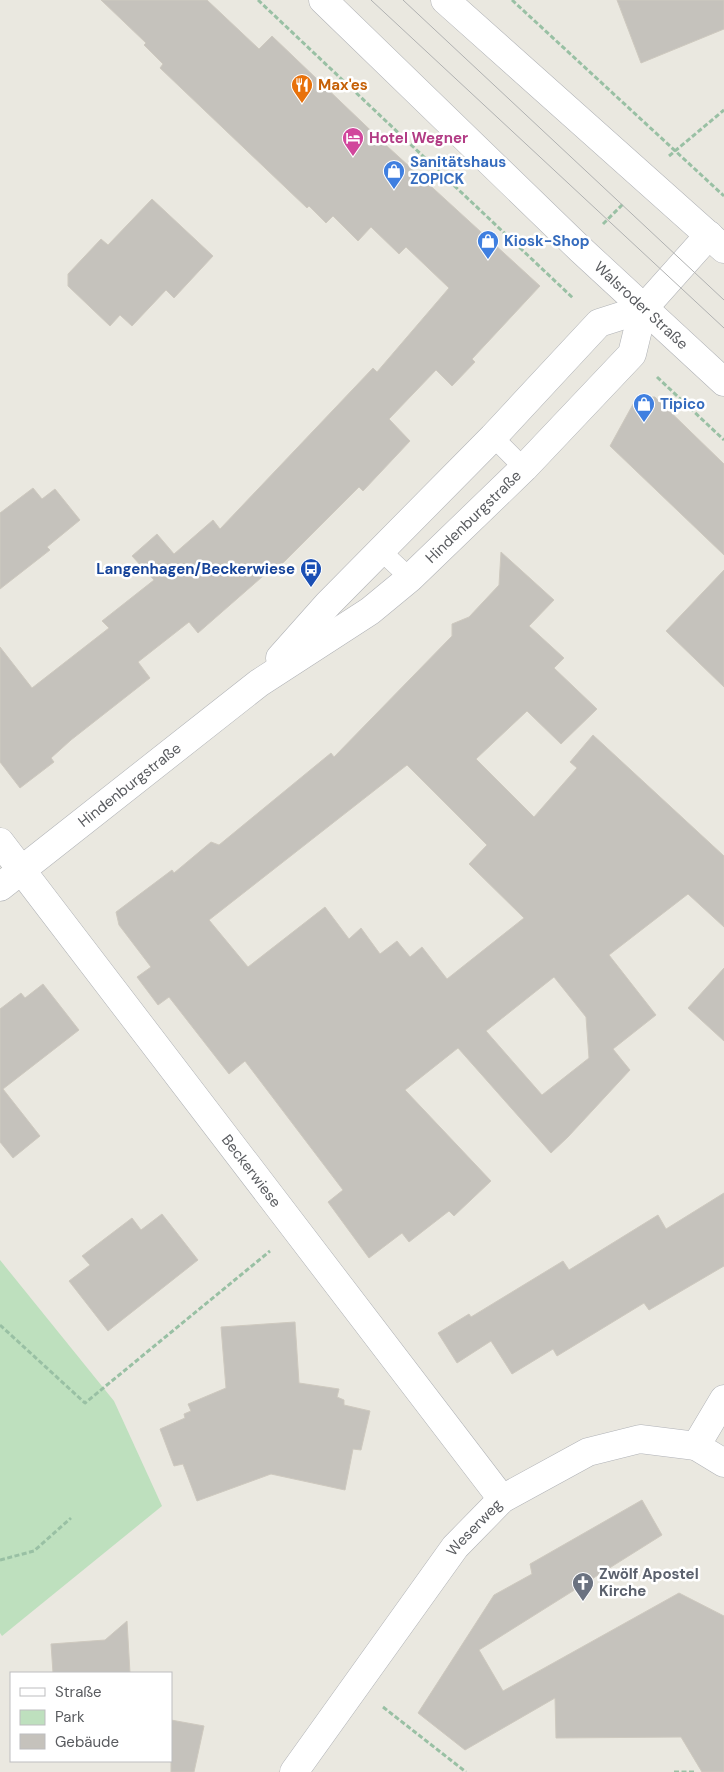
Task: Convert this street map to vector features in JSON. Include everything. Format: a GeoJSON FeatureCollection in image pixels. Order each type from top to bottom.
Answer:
{"type":"FeatureCollection","features":[{"type":"Feature","properties":{"kind":"street","name":"Walsroder Straße"},"geometry":{"type":"LineString","coordinates":[[323,0],[642,309],[724,382]]}},
{"type":"Feature","properties":{"kind":"street"},"geometry":{"type":"LineString","coordinates":[[445,0],[717,242]]}},
{"type":"Feature","properties":{"kind":"street","name":"Hindenburgstraße"},"geometry":{"type":"LineString","coordinates":[[259,683],[328,604],[493,437],[599,323],[642,309],[717,242]]}},
{"type":"Feature","properties":{"kind":"street","name":"Hindenburgstraße"},"geometry":{"type":"LineString","coordinates":[[0,887],[259,683],[370,611],[410,578],[524,468],[632,354],[642,309]]}},
{"type":"Feature","properties":{"kind":"street","name":"Beckerwiese"},"geometry":{"type":"LineString","coordinates":[[0,842],[502,1499]]}},
{"type":"Feature","properties":{"kind":"street"},"geometry":{"type":"LineString","coordinates":[[724,1399],[696,1446],[724,1463]]}},
{"type":"Feature","properties":{"kind":"street","name":"Weserweg"},"geometry":{"type":"LineString","coordinates":[[294,1772],[357,1687],[455,1547],[502,1499],[588,1452],[640,1439],[696,1446]]}},
{"type":"Feature","properties":{"kind":"lane"},"geometry":{"type":"LineString","coordinates":[[493,437],[524,468]]}},
{"type":"Feature","properties":{"kind":"lane"},"geometry":{"type":"LineString","coordinates":[[381,551],[410,578]]}},
{"type":"Feature","properties":{"kind":"path"},"geometry":{"type":"LineString","coordinates":[[258,0],[568,294]]}},
{"type":"Feature","properties":{"kind":"path"},"geometry":{"type":"LineString","coordinates":[[512,0],[724,196]]}},
{"type":"Feature","properties":{"kind":"path"},"geometry":{"type":"LineString","coordinates":[[551,279],[675,150],[724,110]]}},
{"type":"Feature","properties":{"kind":"path"},"geometry":{"type":"LineString","coordinates":[[654,374],[724,440]]}},
{"type":"Feature","properties":{"kind":"path"},"geometry":{"type":"LineString","coordinates":[[0,1325],[85,1403],[296,1230]]}},
{"type":"Feature","properties":{"kind":"path"},"geometry":{"type":"LineString","coordinates":[[0,1560],[34,1551],[71,1518]]}},
{"type":"Feature","properties":{"kind":"path"},"geometry":{"type":"LineString","coordinates":[[357,1687],[466,1772]]}},
{"type":"Feature","properties":{"kind":"path"},"geometry":{"type":"LineString","coordinates":[[674,1772],[694,1772]]}},
{"type":"Feature","properties":{"kind":"green space"},"geometry":{"type":"Polygon","coordinates":[[[0,1260],[114,1401],[162,1506],[2,1636],[0,1633],[0,1260]]]}},
{"type":"Feature","properties":{"kind":"building"},"geometry":{"type":"Polygon","coordinates":[[[101,0],[207,0],[259,49],[272,36],[387,146],[540,286],[472,359],[475,362],[452,386],[436,370],[389,419],[410,441],[363,491],[359,487],[281,565],[278,563],[198,633],[189,622],[138,662],[150,678],[71,740],[51,758],[54,762],[20,788],[0,762],[0,647],[32,688],[109,628],[102,621],[154,580],[132,556],[157,534],[174,554],[213,520],[220,529],[373,368],[377,372],[449,288],[406,247],[399,254],[371,227],[358,241],[333,216],[326,223],[309,206],[307,208],[160,68],[163,64],[144,45],[146,43],[101,0]]]}},
{"type":"Feature","properties":{"kind":"building"},"geometry":{"type":"Polygon","coordinates":[[[617,0],[724,0],[724,29],[641,63],[617,0]]]}},
{"type":"Feature","properties":{"kind":"building"},"geometry":{"type":"Polygon","coordinates":[[[152,199],[213,256],[174,298],[166,290],[132,326],[120,315],[110,326],[68,286],[68,274],[101,239],[108,245],[152,199]]]}},
{"type":"Feature","properties":{"kind":"building"},"geometry":{"type":"Polygon","coordinates":[[[637,397],[655,397],[724,464],[724,555],[610,446],[637,397]]]}},
{"type":"Feature","properties":{"kind":"building"},"geometry":{"type":"Polygon","coordinates":[[[33,488],[42,499],[55,489],[80,520],[47,547],[50,550],[0,589],[0,513],[33,488]]]}},
{"type":"Feature","properties":{"kind":"building"},"geometry":{"type":"Polygon","coordinates":[[[501,552],[554,600],[529,626],[564,658],[554,668],[597,709],[561,744],[527,711],[476,759],[534,817],[577,768],[570,762],[593,735],[724,856],[724,927],[688,894],[609,955],[656,1015],[613,1049],[630,1070],[551,1153],[458,1048],[405,1090],[491,1181],[454,1216],[449,1211],[409,1242],[402,1233],[369,1258],[328,1202],[343,1190],[245,1061],[229,1074],[169,997],[158,1005],[137,977],[151,967],[119,925],[116,912],[172,870],[174,873],[211,842],[219,845],[331,753],[334,757],[452,636],[452,624],[469,617],[499,585],[501,552]],[[407,765],[209,920],[248,967],[325,907],[349,939],[361,928],[380,954],[397,941],[410,957],[422,947],[447,979],[524,918],[469,864],[487,845],[407,765]],[[554,977],[486,1031],[542,1095],[589,1058],[586,1017],[554,977]]]}},
{"type":"Feature","properties":{"kind":"building"},"geometry":{"type":"Polygon","coordinates":[[[724,570],[724,687],[666,631],[724,570]]]}},
{"type":"Feature","properties":{"kind":"building"},"geometry":{"type":"Polygon","coordinates":[[[724,968],[724,1041],[688,1008],[724,968]]]}},
{"type":"Feature","properties":{"kind":"building"},"geometry":{"type":"Polygon","coordinates":[[[43,984],[79,1030],[3,1089],[40,1136],[13,1158],[0,1142],[0,1009],[21,993],[25,998],[43,984]]]}},
{"type":"Feature","properties":{"kind":"building"},"geometry":{"type":"Polygon","coordinates":[[[724,1193],[724,1266],[649,1310],[644,1303],[557,1356],[553,1349],[512,1374],[491,1341],[457,1363],[438,1333],[469,1314],[471,1317],[563,1261],[569,1270],[658,1215],[666,1229],[724,1193]]]}},
{"type":"Feature","properties":{"kind":"building"},"geometry":{"type":"Polygon","coordinates":[[[162,1214],[198,1260],[108,1331],[69,1281],[90,1265],[82,1256],[132,1218],[141,1230],[162,1214]]]}},
{"type":"Feature","properties":{"kind":"building"},"geometry":{"type":"Polygon","coordinates":[[[295,1322],[299,1383],[339,1389],[337,1397],[344,1400],[344,1405],[370,1411],[361,1450],[353,1449],[345,1490],[271,1474],[197,1501],[183,1464],[174,1466],[160,1429],[185,1418],[184,1414],[191,1411],[188,1404],[226,1388],[221,1327],[295,1322]]]}},
{"type":"Feature","properties":{"kind":"building"},"geometry":{"type":"Polygon","coordinates":[[[642,1500],[662,1535],[479,1650],[503,1691],[679,1593],[724,1616],[724,1772],[702,1772],[681,1737],[556,1738],[555,1698],[465,1750],[418,1713],[494,1595],[532,1574],[530,1564],[642,1500]]]}},
{"type":"Feature","properties":{"kind":"building"},"geometry":{"type":"Polygon","coordinates":[[[127,1621],[130,1672],[53,1672],[51,1644],[105,1640],[127,1621]]]}},
{"type":"Feature","properties":{"kind":"building"},"geometry":{"type":"Polygon","coordinates":[[[172,1720],[204,1726],[194,1772],[171,1772],[172,1720]]]}},
{"type":"Feature","properties":{"kind":"tram line"},"geometry":{"type":"LineString","coordinates":[[371,0],[724,328]]}},
{"type":"Feature","properties":{"kind":"tram line"},"geometry":{"type":"LineString","coordinates":[[403,0],[724,300]]}},
{"type":"Feature","properties":{"kind":"place","name":"Max'es"},"geometry":{"type":"Point","coordinates":[302,104]}},
{"type":"Feature","properties":{"kind":"place","name":"Hotel Wegner"},"geometry":{"type":"Point","coordinates":[353,157]}},
{"type":"Feature","properties":{"kind":"place","name":"Sanitätshaus ZOPICK"},"geometry":{"type":"Point","coordinates":[394,190]}},
{"type":"Feature","properties":{"kind":"place","name":"Kiosk-Shop"},"geometry":{"type":"Point","coordinates":[488,260]}},
{"type":"Feature","properties":{"kind":"place","name":"Tipico"},"geometry":{"type":"Point","coordinates":[644,423]}},
{"type":"Feature","properties":{"kind":"place","name":"Langenhagen/Beckerwiese"},"geometry":{"type":"Point","coordinates":[311,588]}},
{"type":"Feature","properties":{"kind":"place","name":"Zwölf Apostel Kirche"},"geometry":{"type":"Point","coordinates":[583,1602]}}]}
